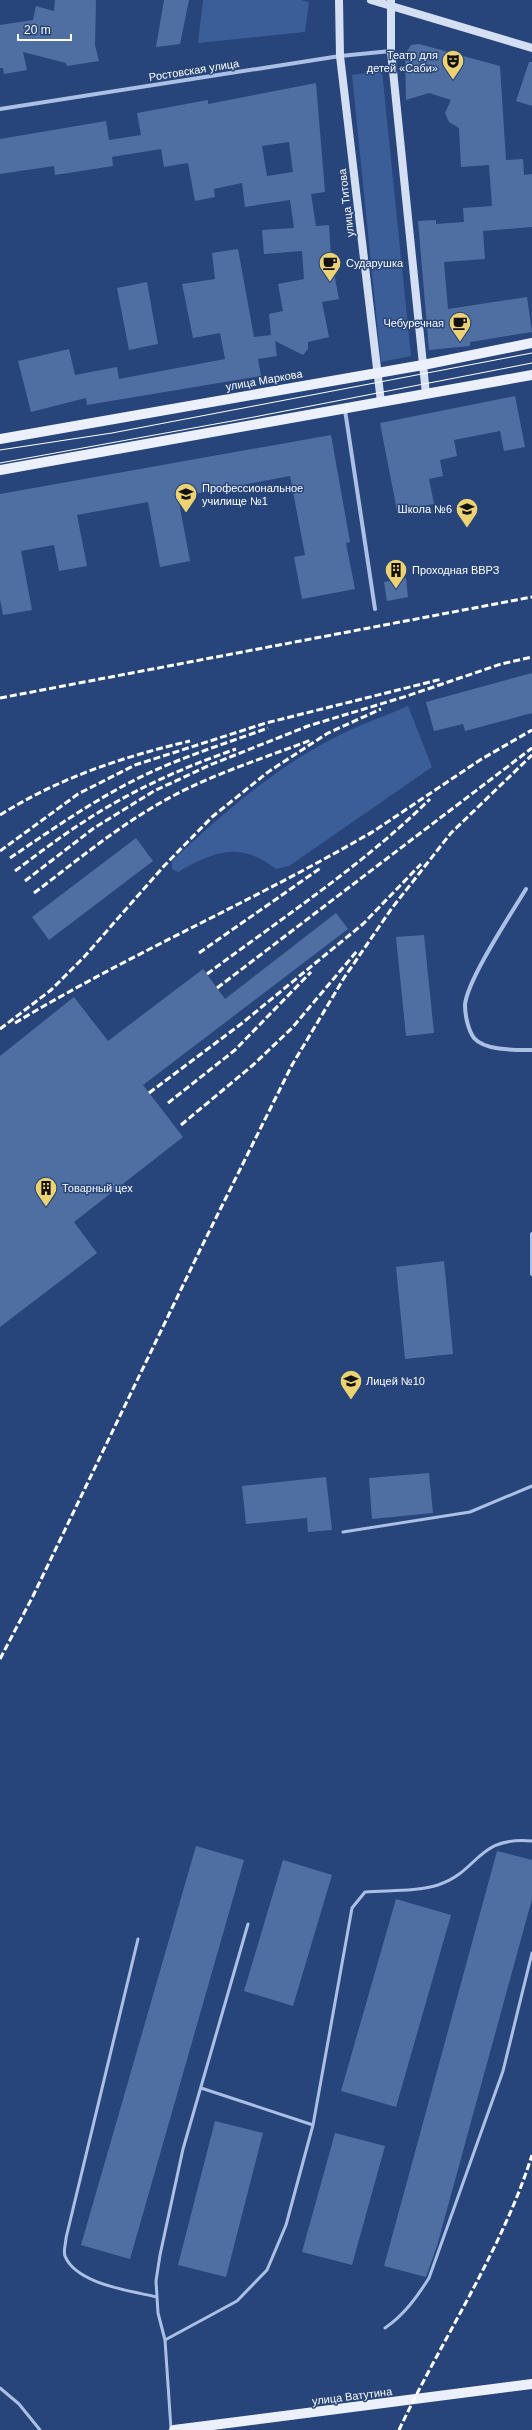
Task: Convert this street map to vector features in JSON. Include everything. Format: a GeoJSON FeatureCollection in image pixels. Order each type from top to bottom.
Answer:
{"type":"FeatureCollection","features":[{"type":"Feature","properties":{"kind":"main road","name":"улица Маркова"},"geometry":{"type":"LineString","coordinates":[[0,439],[423,365],[532,343]]}},
{"type":"Feature","properties":{"kind":"main road"},"geometry":{"type":"LineString","coordinates":[[0,470],[532,375]]}},
{"type":"Feature","properties":{"kind":"main road","name":"улица Ватутина"},"geometry":{"type":"LineString","coordinates":[[173,2430],[532,2384]]}},
{"type":"Feature","properties":{"kind":"street","name":"улица Титова"},"geometry":{"type":"LineString","coordinates":[[339,0],[340,56],[381,402]]}},
{"type":"Feature","properties":{"kind":"street"},"geometry":{"type":"LineString","coordinates":[[371,0],[391,3],[532,48]]}},
{"type":"Feature","properties":{"kind":"street"},"geometry":{"type":"LineString","coordinates":[[391,3],[391,51],[426,394]]}},
{"type":"Feature","properties":{"kind":"street","name":"Ростовская улица"},"geometry":{"type":"LineString","coordinates":[[0,109],[340,56],[391,51]]}},
{"type":"Feature","properties":{"kind":"street"},"geometry":{"type":"LineString","coordinates":[[345,408],[375,609]]}},
{"type":"Feature","properties":{"kind":"street"},"geometry":{"type":"LineString","coordinates":[[526,889],[475,977],[465,1005],[468,1025],[474,1038],[499,1050],[532,1050]]}},
{"type":"Feature","properties":{"kind":"street"},"geometry":{"type":"LineString","coordinates":[[532,1234],[532,1274]]}},
{"type":"Feature","properties":{"kind":"lane"},"geometry":{"type":"LineString","coordinates":[[343,1532],[470,1512],[532,1486]]}},
{"type":"Feature","properties":{"kind":"lane"},"geometry":{"type":"LineString","coordinates":[[165,2340],[237,2301],[267,2270],[286,2225],[313,2125],[352,1908],[364,1892],[417,1889],[438,1885],[459,1875],[490,1846],[508,1840],[532,1840]]}},
{"type":"Feature","properties":{"kind":"lane"},"geometry":{"type":"LineString","coordinates":[[173,2430],[165,2340],[157,2297],[156,2281],[160,2255],[183,2149],[248,1924]]}},
{"type":"Feature","properties":{"kind":"lane"},"geometry":{"type":"LineString","coordinates":[[138,1939],[66,2238],[64,2255],[73,2269],[98,2283],[157,2297]]}},
{"type":"Feature","properties":{"kind":"lane"},"geometry":{"type":"LineString","coordinates":[[385,2328],[397,2320],[420,2293],[429,2278],[503,2071],[532,1952]]}},
{"type":"Feature","properties":{"kind":"lane"},"geometry":{"type":"LineString","coordinates":[[201,2088],[313,2125]]}},
{"type":"Feature","properties":{"kind":"lane"},"geometry":{"type":"LineString","coordinates":[[0,2388],[19,2404],[40,2430]]}},
{"type":"Feature","properties":{"kind":"shaded area"},"geometry":{"type":"Polygon","coordinates":[[[203,0],[301,0],[309,2],[305,32],[198,43],[203,0]]]}},
{"type":"Feature","properties":{"kind":"shaded area"},"geometry":{"type":"Polygon","coordinates":[[[382,71],[411,356],[381,362],[352,75],[382,71]]]}},
{"type":"Feature","properties":{"kind":"shaded area"},"geometry":{"type":"Polygon","coordinates":[[[408,706],[432,767],[289,866],[276,869],[263,860],[251,855],[239,852],[227,852],[216,854],[178,872],[172,869],[172,861],[228,810],[268,779],[310,751],[341,734],[408,706]]]}},
{"type":"Feature","properties":{"kind":"building"},"geometry":{"type":"Polygon","coordinates":[[[55,0],[96,0],[95,45],[99,61],[67,66],[66,63],[23,52],[27,70],[4,74],[3,68],[0,68],[0,25],[33,20],[36,6],[54,11],[55,0]]]}},
{"type":"Feature","properties":{"kind":"building"},"geometry":{"type":"Polygon","coordinates":[[[164,0],[189,0],[180,44],[156,47],[164,0]]]}},
{"type":"Feature","properties":{"kind":"building"},"geometry":{"type":"Polygon","coordinates":[[[419,44],[500,66],[506,160],[523,159],[524,175],[532,174],[532,227],[483,231],[485,259],[444,262],[448,309],[527,297],[532,332],[470,342],[470,346],[429,350],[418,221],[436,220],[436,224],[464,222],[463,208],[492,206],[489,165],[461,167],[459,128],[449,122],[445,113],[451,100],[429,93],[406,100],[405,55],[411,45],[419,44]]]}},
{"type":"Feature","properties":{"kind":"building"},"geometry":{"type":"Polygon","coordinates":[[[529,62],[532,62],[532,106],[516,101],[529,62]]]}},
{"type":"Feature","properties":{"kind":"building"},"geometry":{"type":"Polygon","coordinates":[[[316,83],[325,192],[311,194],[316,226],[329,225],[332,273],[334,273],[339,299],[322,302],[329,337],[308,342],[308,349],[303,355],[275,341],[277,356],[258,359],[261,376],[87,405],[86,398],[31,412],[18,361],[69,349],[75,375],[117,367],[119,379],[225,359],[220,333],[193,338],[182,284],[215,279],[212,253],[238,249],[254,337],[271,335],[269,314],[283,311],[278,284],[304,279],[302,251],[264,254],[262,230],[294,228],[290,200],[245,207],[242,183],[214,189],[215,197],[195,201],[188,163],[164,167],[161,149],[112,157],[113,166],[55,175],[54,166],[0,174],[0,139],[106,121],[109,140],[141,135],[137,113],[208,100],[208,104],[316,83]],[[289,142],[262,146],[267,176],[293,172],[289,142]]]}},
{"type":"Feature","properties":{"kind":"building"},"geometry":{"type":"Polygon","coordinates":[[[147,282],[158,344],[129,350],[117,288],[147,282]]]}},
{"type":"Feature","properties":{"kind":"building"},"geometry":{"type":"Polygon","coordinates":[[[515,396],[525,447],[504,451],[500,431],[454,440],[457,456],[440,460],[443,476],[429,479],[434,504],[397,511],[380,423],[515,396]]]}},
{"type":"Feature","properties":{"kind":"building"},"geometry":{"type":"Polygon","coordinates":[[[331,435],[350,542],[346,543],[355,589],[302,599],[294,557],[305,555],[290,476],[178,497],[190,561],[160,567],[148,502],[77,515],[87,566],[59,571],[54,545],[21,551],[32,610],[3,615],[0,599],[0,494],[331,435]]]}},
{"type":"Feature","properties":{"kind":"building","name":"Проходная ВВРЗ"},"geometry":{"type":"Polygon","coordinates":[[[406,578],[408,597],[387,601],[384,582],[406,578]]]}},
{"type":"Feature","properties":{"kind":"building"},"geometry":{"type":"Polygon","coordinates":[[[532,673],[532,713],[465,731],[463,724],[434,731],[426,702],[532,673]]]}},
{"type":"Feature","properties":{"kind":"building"},"geometry":{"type":"Polygon","coordinates":[[[136,838],[153,861],[49,940],[32,917],[136,838]]]}},
{"type":"Feature","properties":{"kind":"building","name":"Товарный цех"},"geometry":{"type":"Polygon","coordinates":[[[336,913],[348,929],[143,1085],[183,1137],[74,1222],[97,1253],[0,1327],[0,1056],[74,997],[108,1041],[203,969],[225,999],[336,913]]]}},
{"type":"Feature","properties":{"kind":"building"},"geometry":{"type":"Polygon","coordinates":[[[424,935],[434,1033],[406,1036],[396,937],[424,935]]]}},
{"type":"Feature","properties":{"kind":"building"},"geometry":{"type":"Polygon","coordinates":[[[444,1261],[453,1354],[405,1359],[396,1267],[444,1261]]]}},
{"type":"Feature","properties":{"kind":"building"},"geometry":{"type":"Polygon","coordinates":[[[429,1473],[433,1513],[372,1519],[369,1478],[429,1473]]]}},
{"type":"Feature","properties":{"kind":"building"},"geometry":{"type":"Polygon","coordinates":[[[326,1477],[332,1530],[308,1532],[307,1518],[246,1524],[242,1486],[326,1477]]]}},
{"type":"Feature","properties":{"kind":"building"},"geometry":{"type":"Polygon","coordinates":[[[196,1846],[244,1860],[130,2259],[81,2245],[196,1846]]]}},
{"type":"Feature","properties":{"kind":"building"},"geometry":{"type":"Polygon","coordinates":[[[497,1851],[532,1860],[532,1899],[437,2246],[426,2277],[384,2266],[497,1851]]]}},
{"type":"Feature","properties":{"kind":"building"},"geometry":{"type":"Polygon","coordinates":[[[283,1860],[332,1875],[293,2006],[244,1991],[283,1860]]]}},
{"type":"Feature","properties":{"kind":"building"},"geometry":{"type":"Polygon","coordinates":[[[396,1899],[451,1915],[396,2107],[341,2091],[396,1899]]]}},
{"type":"Feature","properties":{"kind":"building"},"geometry":{"type":"Polygon","coordinates":[[[215,2121],[263,2133],[226,2277],[178,2265],[215,2121]]]}},
{"type":"Feature","properties":{"kind":"building"},"geometry":{"type":"Polygon","coordinates":[[[335,2133],[385,2146],[352,2265],[302,2252],[335,2133]]]}},
{"type":"Feature","properties":{"kind":"tram line"},"geometry":{"type":"LineString","coordinates":[[0,450],[112,433],[532,353]]}},
{"type":"Feature","properties":{"kind":"tram line"},"geometry":{"type":"LineString","coordinates":[[0,463],[254,417],[532,363]]}},
{"type":"Feature","properties":{"kind":"railway"},"geometry":{"type":"LineString","coordinates":[[0,698],[532,597]]}},
{"type":"Feature","properties":{"kind":"railway"},"geometry":{"type":"LineString","coordinates":[[25,881],[94,828],[154,791],[210,765],[308,726],[407,696],[501,664],[532,657]]}},
{"type":"Feature","properties":{"kind":"railway"},"geometry":{"type":"LineString","coordinates":[[0,851],[78,794],[135,765],[266,723],[442,679]]}},
{"type":"Feature","properties":{"kind":"railway"},"geometry":{"type":"LineString","coordinates":[[0,1029],[51,990],[84,957],[164,866],[212,817],[268,772],[328,733],[381,709]]}},
{"type":"Feature","properties":{"kind":"railway"},"geometry":{"type":"LineString","coordinates":[[10,858],[91,805],[133,781],[177,761],[268,728]]}},
{"type":"Feature","properties":{"kind":"railway"},"geometry":{"type":"LineString","coordinates":[[368,835],[480,760],[532,730]]}},
{"type":"Feature","properties":{"kind":"railway"},"geometry":{"type":"LineString","coordinates":[[34,893],[124,826],[173,796],[192,786],[311,740]]}},
{"type":"Feature","properties":{"kind":"railway"},"geometry":{"type":"LineString","coordinates":[[0,815],[45,790],[92,770],[140,754],[190,741]]}},
{"type":"Feature","properties":{"kind":"railway"},"geometry":{"type":"LineString","coordinates":[[217,988],[532,748]]}},
{"type":"Feature","properties":{"kind":"railway"},"geometry":{"type":"LineString","coordinates":[[15,871],[67,833],[121,799],[197,763],[236,749]]}},
{"type":"Feature","properties":{"kind":"railway"},"geometry":{"type":"LineString","coordinates":[[0,1659],[33,1596],[200,1250],[292,1065],[344,978],[392,908],[451,833],[532,755]]}},
{"type":"Feature","properties":{"kind":"railway"},"geometry":{"type":"LineString","coordinates":[[207,974],[350,869],[430,799]]}},
{"type":"Feature","properties":{"kind":"railway"},"geometry":{"type":"LineString","coordinates":[[15,1023],[103,973],[284,881],[372,832]]}},
{"type":"Feature","properties":{"kind":"railway"},"geometry":{"type":"LineString","coordinates":[[149,1093],[241,1024],[363,924],[421,864]]}},
{"type":"Feature","properties":{"kind":"railway"},"geometry":{"type":"LineString","coordinates":[[199,953],[322,867]]}},
{"type":"Feature","properties":{"kind":"railway"},"geometry":{"type":"LineString","coordinates":[[181,1125],[253,1065],[292,1028],[357,951]]}},
{"type":"Feature","properties":{"kind":"railway"},"geometry":{"type":"LineString","coordinates":[[168,1103],[235,1050],[311,972]]}},
{"type":"Feature","properties":{"kind":"railway"},"geometry":{"type":"LineString","coordinates":[[399,2430],[505,2225],[520,2190],[532,2155]]}},
{"type":"Feature","properties":{"kind":"place","name":"Театр для детей «Саби»"},"geometry":{"type":"Point","coordinates":[453,80]}},
{"type":"Feature","properties":{"kind":"place","name":"Сударушка"},"geometry":{"type":"Point","coordinates":[330,282]}},
{"type":"Feature","properties":{"kind":"place","name":"Чебуречная"},"geometry":{"type":"Point","coordinates":[460,342]}},
{"type":"Feature","properties":{"kind":"place","name":"Профессиональное училище №1"},"geometry":{"type":"Point","coordinates":[186,514]}},
{"type":"Feature","properties":{"kind":"place","name":"Школа №6"},"geometry":{"type":"Point","coordinates":[467,528]}},
{"type":"Feature","properties":{"kind":"place","name":"Проходная ВВРЗ"},"geometry":{"type":"Point","coordinates":[396,590]}},
{"type":"Feature","properties":{"kind":"place","name":"Товарный цех"},"geometry":{"type":"Point","coordinates":[46,1208]}},
{"type":"Feature","properties":{"kind":"place","name":"Лицей №10"},"geometry":{"type":"Point","coordinates":[351,1400]}}]}
